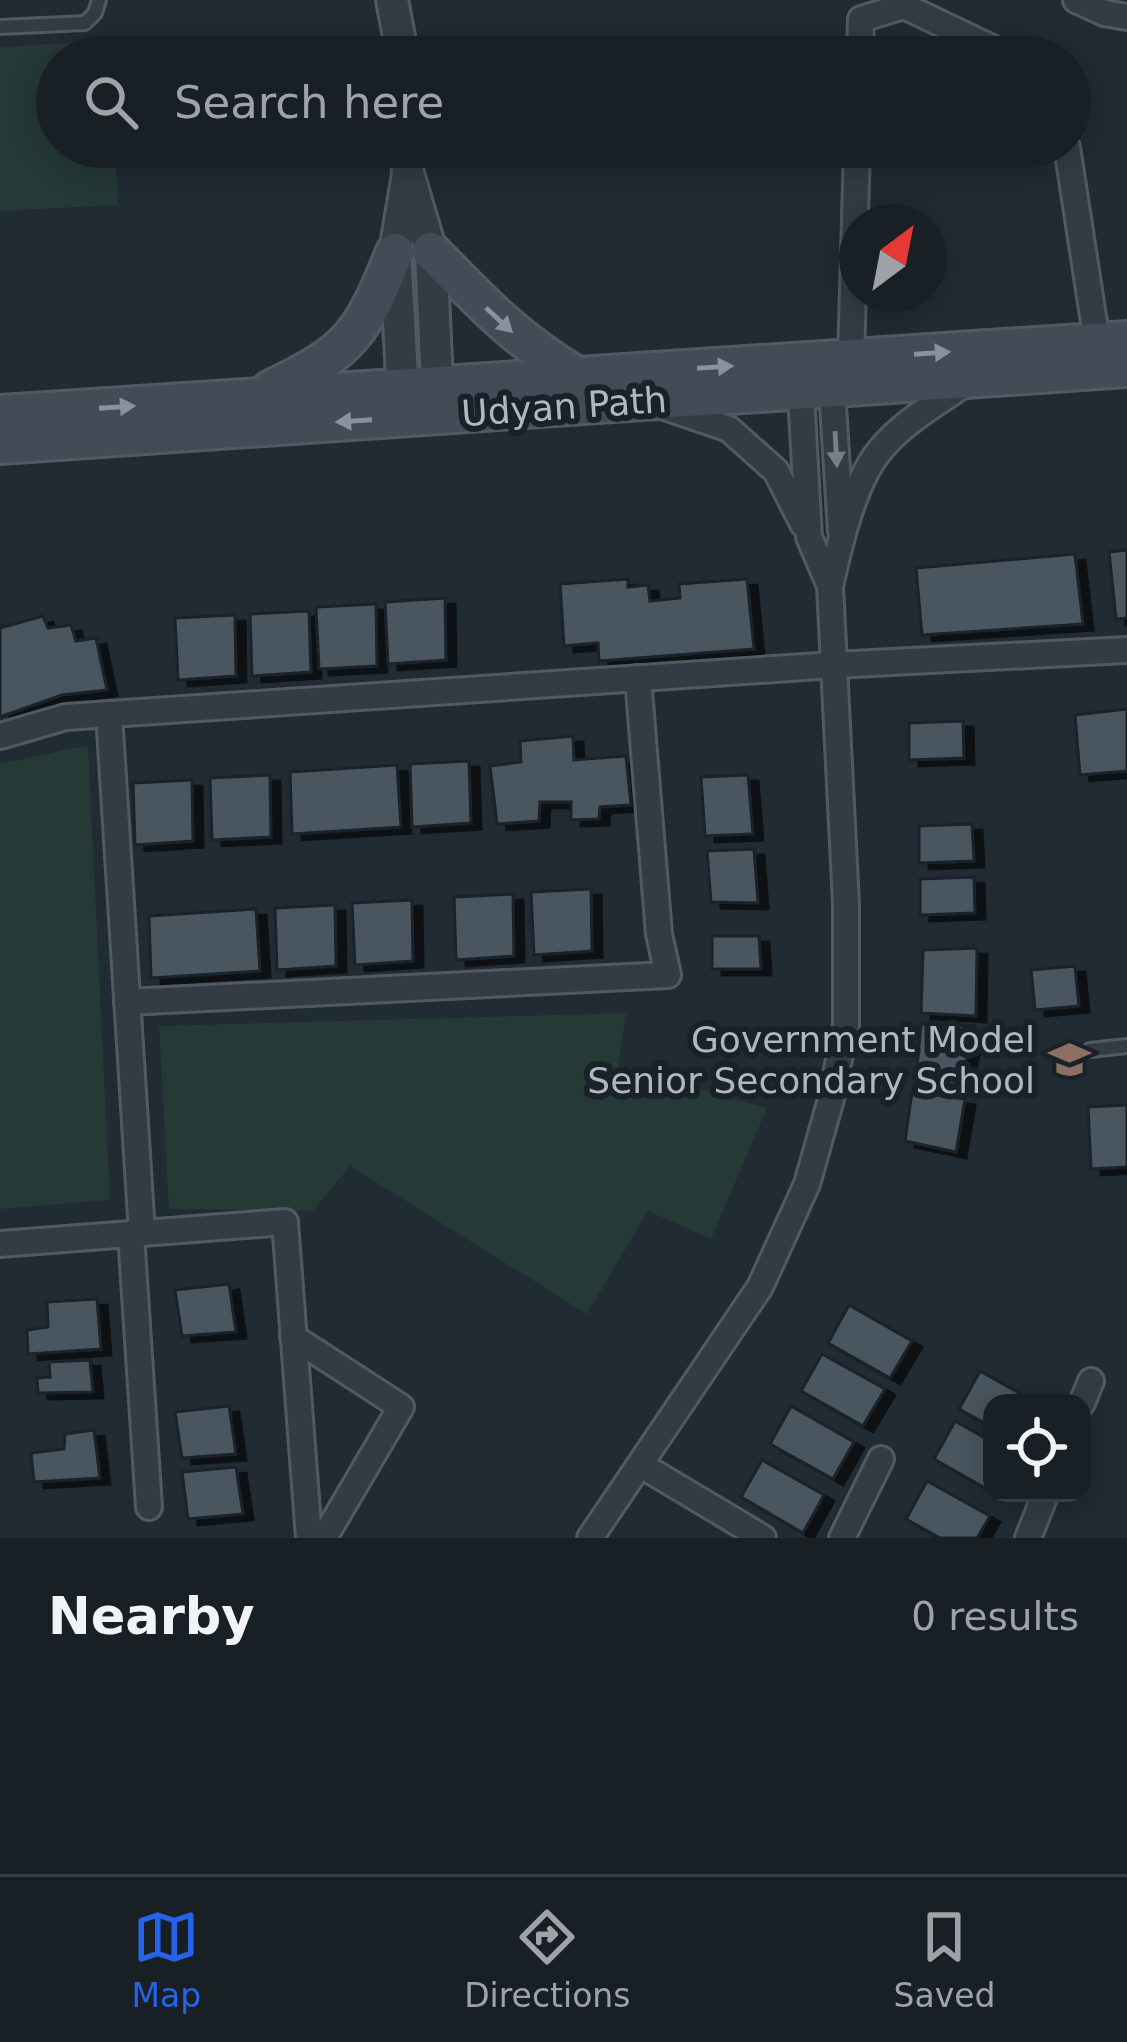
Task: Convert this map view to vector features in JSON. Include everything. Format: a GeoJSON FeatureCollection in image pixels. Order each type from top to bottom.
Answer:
{"type":"FeatureCollection","features":[{"type":"Feature","properties":{"kind":"main road"},"geometry":{"type":"LineString","coordinates":[[251,398],[307,372],[346,344],[413,251],[530,348],[577,376]]}},
{"type":"Feature","properties":{"kind":"main road","name":"Udyan Path"},"geometry":{"type":"LineString","coordinates":[[0,414],[251,398],[645,400],[823,372],[1112,341]]}},
{"type":"Feature","properties":{"kind":"main road","name":"Udyan Path"},"geometry":{"type":"LineString","coordinates":[[0,445],[421,402],[577,376],[823,372],[974,378],[1127,368]]}},
{"type":"Feature","properties":{"kind":"street"},"geometry":{"type":"LineString","coordinates":[[392,0],[399,36]]}},
{"type":"Feature","properties":{"kind":"street"},"geometry":{"type":"LineString","coordinates":[[1076,0],[1103,13],[1127,17]]}},
{"type":"Feature","properties":{"kind":"street"},"geometry":{"type":"LineString","coordinates":[[861,36],[861,19],[904,6],[968,36]]}},
{"type":"Feature","properties":{"kind":"street"},"geometry":{"type":"LineString","coordinates":[[408,168],[421,402]]}},
{"type":"Feature","properties":{"kind":"street"},"geometry":{"type":"LineString","coordinates":[[809,537],[823,372],[854,168]]}},
{"type":"Feature","properties":{"kind":"street"},"geometry":{"type":"LineString","coordinates":[[1072,168],[1112,341]]}},
{"type":"Feature","properties":{"kind":"street"},"geometry":{"type":"LineString","coordinates":[[823,372],[841,539]]}},
{"type":"Feature","properties":{"kind":"street"},"geometry":{"type":"LineString","coordinates":[[590,1538],[760,1287],[807,1184],[846,1024],[846,904],[830,586],[841,539],[868,467],[905,426],[974,378]]}},
{"type":"Feature","properties":{"kind":"street"},"geometry":{"type":"LineString","coordinates":[[645,400],[729,429],[776,471],[830,586]]}},
{"type":"Feature","properties":{"kind":"street"},"geometry":{"type":"LineString","coordinates":[[0,736],[66,717],[1127,650]]}},
{"type":"Feature","properties":{"kind":"street"},"geometry":{"type":"LineString","coordinates":[[127,1002],[668,975],[659,934],[638,678]]}},
{"type":"Feature","properties":{"kind":"street"},"geometry":{"type":"LineString","coordinates":[[109,714],[149,1507]]}},
{"type":"Feature","properties":{"kind":"street"},"geometry":{"type":"LineString","coordinates":[[0,1244],[285,1222],[309,1538]]}},
{"type":"Feature","properties":{"kind":"street"},"geometry":{"type":"LineString","coordinates":[[293,1337],[401,1407],[324,1538]]}},
{"type":"Feature","properties":{"kind":"street"},"geometry":{"type":"LineString","coordinates":[[842,1538],[881,1459]]}},
{"type":"Feature","properties":{"kind":"street"},"geometry":{"type":"LineString","coordinates":[[641,1465],[763,1538]]}},
{"type":"Feature","properties":{"kind":"street"},"geometry":{"type":"LineString","coordinates":[[1028,1538],[1042,1502]]}},
{"type":"Feature","properties":{"kind":"lane"},"geometry":{"type":"LineString","coordinates":[[0,27],[85,23],[99,0]]}},
{"type":"Feature","properties":{"kind":"lane"},"geometry":{"type":"LineString","coordinates":[[1090,1050],[1127,1046]]}},
{"type":"Feature","properties":{"kind":"green space"},"geometry":{"type":"Polygon","coordinates":[[[36,45],[36,168],[116,168],[118,205],[0,211],[0,47],[36,45]]]}},
{"type":"Feature","properties":{"kind":"green space"},"geometry":{"type":"Polygon","coordinates":[[[88,745],[110,1200],[0,1209],[0,764],[88,745]]]}},
{"type":"Feature","properties":{"kind":"green space"},"geometry":{"type":"Polygon","coordinates":[[[626,1013],[618,1066],[767,1108],[711,1239],[648,1211],[587,1314],[350,1166],[313,1211],[169,1209],[159,1026],[626,1013]]]}},
{"type":"Feature","properties":{"kind":"building"},"geometry":{"type":"Polygon","coordinates":[[[1127,550],[1127,618],[1116,619],[1109,552],[1127,550]]]}},
{"type":"Feature","properties":{"kind":"building"},"geometry":{"type":"Polygon","coordinates":[[[1075,554],[1083,624],[922,635],[916,568],[1075,554]]]}},
{"type":"Feature","properties":{"kind":"building"},"geometry":{"type":"Polygon","coordinates":[[[628,579],[628,587],[648,585],[650,601],[680,598],[679,584],[747,579],[754,649],[599,661],[598,643],[564,646],[560,584],[628,579]]]}},
{"type":"Feature","properties":{"kind":"building"},"geometry":{"type":"Polygon","coordinates":[[[445,598],[446,660],[388,664],[385,602],[445,598]]]}},
{"type":"Feature","properties":{"kind":"building"},"geometry":{"type":"Polygon","coordinates":[[[376,604],[377,666],[319,669],[316,607],[376,604]]]}},
{"type":"Feature","properties":{"kind":"building"},"geometry":{"type":"Polygon","coordinates":[[[309,611],[311,672],[252,676],[250,614],[309,611]]]}},
{"type":"Feature","properties":{"kind":"building"},"geometry":{"type":"Polygon","coordinates":[[[235,615],[236,676],[178,680],[175,618],[235,615]]]}},
{"type":"Feature","properties":{"kind":"building"},"geometry":{"type":"Polygon","coordinates":[[[43,616],[48,628],[71,625],[76,641],[96,638],[107,690],[62,695],[0,717],[0,628],[43,616]]]}},
{"type":"Feature","properties":{"kind":"building"},"geometry":{"type":"Polygon","coordinates":[[[1127,709],[1127,771],[1080,775],[1075,715],[1127,709]]]}},
{"type":"Feature","properties":{"kind":"building"},"geometry":{"type":"Polygon","coordinates":[[[963,721],[964,758],[909,760],[909,723],[963,721]]]}},
{"type":"Feature","properties":{"kind":"building"},"geometry":{"type":"Polygon","coordinates":[[[573,736],[574,760],[626,756],[631,805],[600,807],[599,819],[571,820],[571,802],[540,802],[539,821],[497,824],[490,766],[521,762],[520,741],[573,736]]]}},
{"type":"Feature","properties":{"kind":"building"},"geometry":{"type":"Polygon","coordinates":[[[469,761],[471,823],[412,827],[410,764],[469,761]]]}},
{"type":"Feature","properties":{"kind":"building"},"geometry":{"type":"Polygon","coordinates":[[[397,765],[401,827],[292,834],[290,772],[397,765]]]}},
{"type":"Feature","properties":{"kind":"building"},"geometry":{"type":"Polygon","coordinates":[[[270,775],[271,837],[212,840],[210,778],[270,775]]]}},
{"type":"Feature","properties":{"kind":"building"},"geometry":{"type":"Polygon","coordinates":[[[748,775],[753,834],[705,836],[701,777],[748,775]]]}},
{"type":"Feature","properties":{"kind":"building"},"geometry":{"type":"Polygon","coordinates":[[[192,780],[193,841],[135,845],[133,783],[192,780]]]}},
{"type":"Feature","properties":{"kind":"building"},"geometry":{"type":"Polygon","coordinates":[[[972,824],[974,861],[919,863],[919,826],[972,824]]]}},
{"type":"Feature","properties":{"kind":"building"},"geometry":{"type":"Polygon","coordinates":[[[754,849],[758,903],[711,902],[707,851],[754,849]]]}},
{"type":"Feature","properties":{"kind":"building"},"geometry":{"type":"Polygon","coordinates":[[[974,877],[975,913],[920,915],[920,879],[974,877]]]}},
{"type":"Feature","properties":{"kind":"building"},"geometry":{"type":"Polygon","coordinates":[[[591,889],[592,951],[534,955],[531,892],[591,889]]]}},
{"type":"Feature","properties":{"kind":"building"},"geometry":{"type":"Polygon","coordinates":[[[513,894],[514,956],[456,960],[454,897],[513,894]]]}},
{"type":"Feature","properties":{"kind":"building"},"geometry":{"type":"Polygon","coordinates":[[[412,900],[413,961],[355,965],[352,903],[412,900]]]}},
{"type":"Feature","properties":{"kind":"building"},"geometry":{"type":"Polygon","coordinates":[[[335,905],[336,966],[277,970],[275,908],[335,905]]]}},
{"type":"Feature","properties":{"kind":"building"},"geometry":{"type":"Polygon","coordinates":[[[256,909],[260,971],[151,978],[149,916],[256,909]]]}},
{"type":"Feature","properties":{"kind":"building"},"geometry":{"type":"Polygon","coordinates":[[[712,936],[759,936],[761,969],[712,969],[712,936]]]}},
{"type":"Feature","properties":{"kind":"building"},"geometry":{"type":"Polygon","coordinates":[[[977,948],[976,1016],[921,1013],[923,950],[977,948]]]}},
{"type":"Feature","properties":{"kind":"building"},"geometry":{"type":"Polygon","coordinates":[[[1075,966],[1079,1006],[1035,1010],[1031,970],[1075,966]]]}},
{"type":"Feature","properties":{"kind":"building"},"geometry":{"type":"Polygon","coordinates":[[[921,1024],[975,1026],[960,1086],[916,1078],[921,1024]]]}},
{"type":"Feature","properties":{"kind":"building"},"geometry":{"type":"Polygon","coordinates":[[[912,1092],[965,1099],[956,1152],[905,1141],[912,1092]]]}},
{"type":"Feature","properties":{"kind":"building"},"geometry":{"type":"Polygon","coordinates":[[[1127,1105],[1127,1167],[1091,1169],[1088,1107],[1127,1105]]]}},
{"type":"Feature","properties":{"kind":"building"},"geometry":{"type":"Polygon","coordinates":[[[229,1284],[236,1332],[182,1336],[175,1290],[229,1284]]]}},
{"type":"Feature","properties":{"kind":"building"},"geometry":{"type":"Polygon","coordinates":[[[97,1299],[101,1349],[28,1354],[27,1330],[48,1327],[47,1302],[97,1299]]]}},
{"type":"Feature","properties":{"kind":"building"},"geometry":{"type":"Polygon","coordinates":[[[849,1305],[912,1341],[890,1378],[828,1343],[849,1305]]]}},
{"type":"Feature","properties":{"kind":"building"},"geometry":{"type":"Polygon","coordinates":[[[822,1354],[885,1389],[863,1426],[801,1391],[822,1354]]]}},
{"type":"Feature","properties":{"kind":"building"},"geometry":{"type":"Polygon","coordinates":[[[90,1360],[93,1392],[38,1393],[37,1378],[50,1377],[49,1362],[90,1360]]]}},
{"type":"Feature","properties":{"kind":"building"},"geometry":{"type":"Polygon","coordinates":[[[980,1371],[1021,1394],[983,1394],[983,1422],[959,1409],[980,1371]]]}},
{"type":"Feature","properties":{"kind":"building"},"geometry":{"type":"Polygon","coordinates":[[[229,1406],[236,1454],[182,1458],[175,1412],[229,1406]]]}},
{"type":"Feature","properties":{"kind":"building"},"geometry":{"type":"Polygon","coordinates":[[[791,1406],[854,1442],[833,1479],[770,1444],[791,1406]]]}},
{"type":"Feature","properties":{"kind":"building"},"geometry":{"type":"Polygon","coordinates":[[[955,1421],[983,1437],[983,1487],[934,1459],[955,1421]]]}},
{"type":"Feature","properties":{"kind":"building"},"geometry":{"type":"Polygon","coordinates":[[[94,1430],[100,1478],[34,1482],[31,1453],[64,1449],[65,1434],[94,1430]]]}},
{"type":"Feature","properties":{"kind":"building"},"geometry":{"type":"Polygon","coordinates":[[[762,1460],[824,1495],[803,1533],[741,1497],[762,1460]]]}},
{"type":"Feature","properties":{"kind":"building"},"geometry":{"type":"Polygon","coordinates":[[[236,1467],[243,1514],[188,1519],[182,1472],[236,1467]]]}},
{"type":"Feature","properties":{"kind":"building"},"geometry":{"type":"Polygon","coordinates":[[[927,1481],[990,1516],[977,1538],[940,1538],[906,1519],[927,1481]]]}},
{"type":"Feature","properties":{"kind":"place","name":"Government Model Senior Secondary School"},"geometry":{"type":"Point","coordinates":[1069,1060]}}]}
